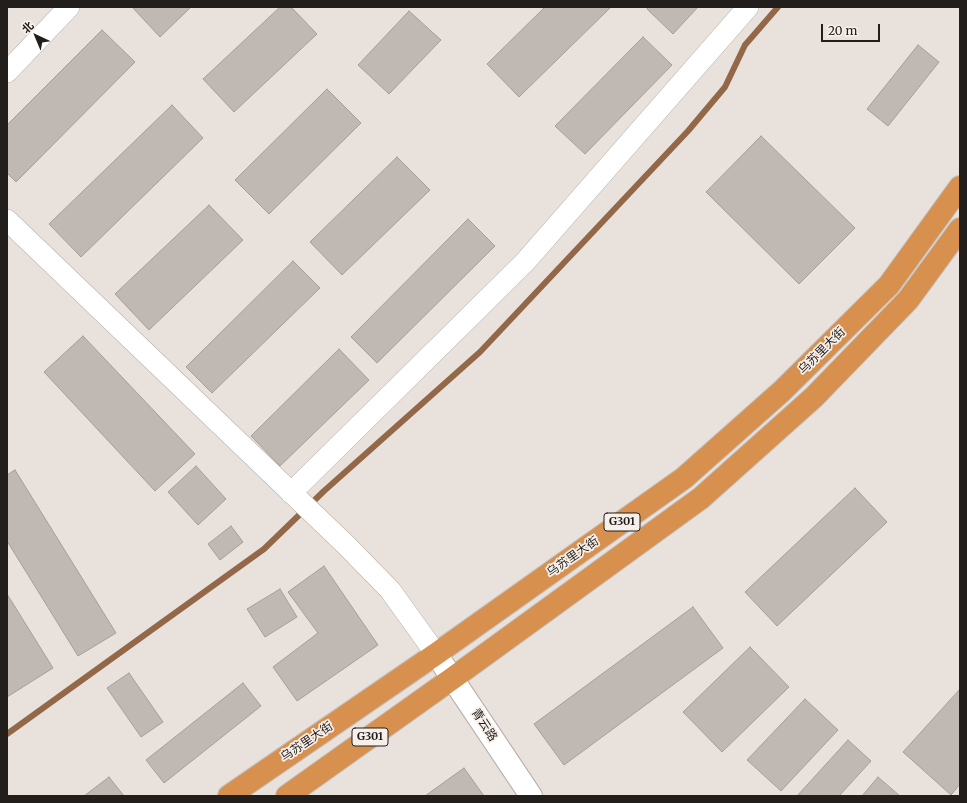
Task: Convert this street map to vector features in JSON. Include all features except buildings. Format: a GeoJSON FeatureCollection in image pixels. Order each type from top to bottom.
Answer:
{"type":"FeatureCollection","features":[{"type":"Feature","properties":{"kind":"highway","name":"乌苏里大街"},"geometry":{"type":"LineString","coordinates":[[229,796],[436,654],[684,478],[770,402],[889,285],[960,187]]}},
{"type":"Feature","properties":{"kind":"highway","name":"G301"},"geometry":{"type":"LineString","coordinates":[[287,796],[453,678],[700,498],[814,397],[908,300],[960,229]]}},
{"type":"Feature","properties":{"kind":"main road","name":"青云路"},"geometry":{"type":"LineString","coordinates":[[436,654],[531,796]]}},
{"type":"Feature","properties":{"kind":"street"},"geometry":{"type":"LineString","coordinates":[[7,72],[69,7]]}},
{"type":"Feature","properties":{"kind":"street"},"geometry":{"type":"LineString","coordinates":[[291,493],[525,262],[748,7]]}},
{"type":"Feature","properties":{"kind":"street"},"geometry":{"type":"LineString","coordinates":[[7,220],[390,590],[436,654]]}},
{"type":"Feature","properties":{"kind":"waterway"},"geometry":{"type":"LineString","coordinates":[[7,734],[264,549],[324,491],[480,352],[688,131],[725,87],[745,45],[778,7]]}}]}
